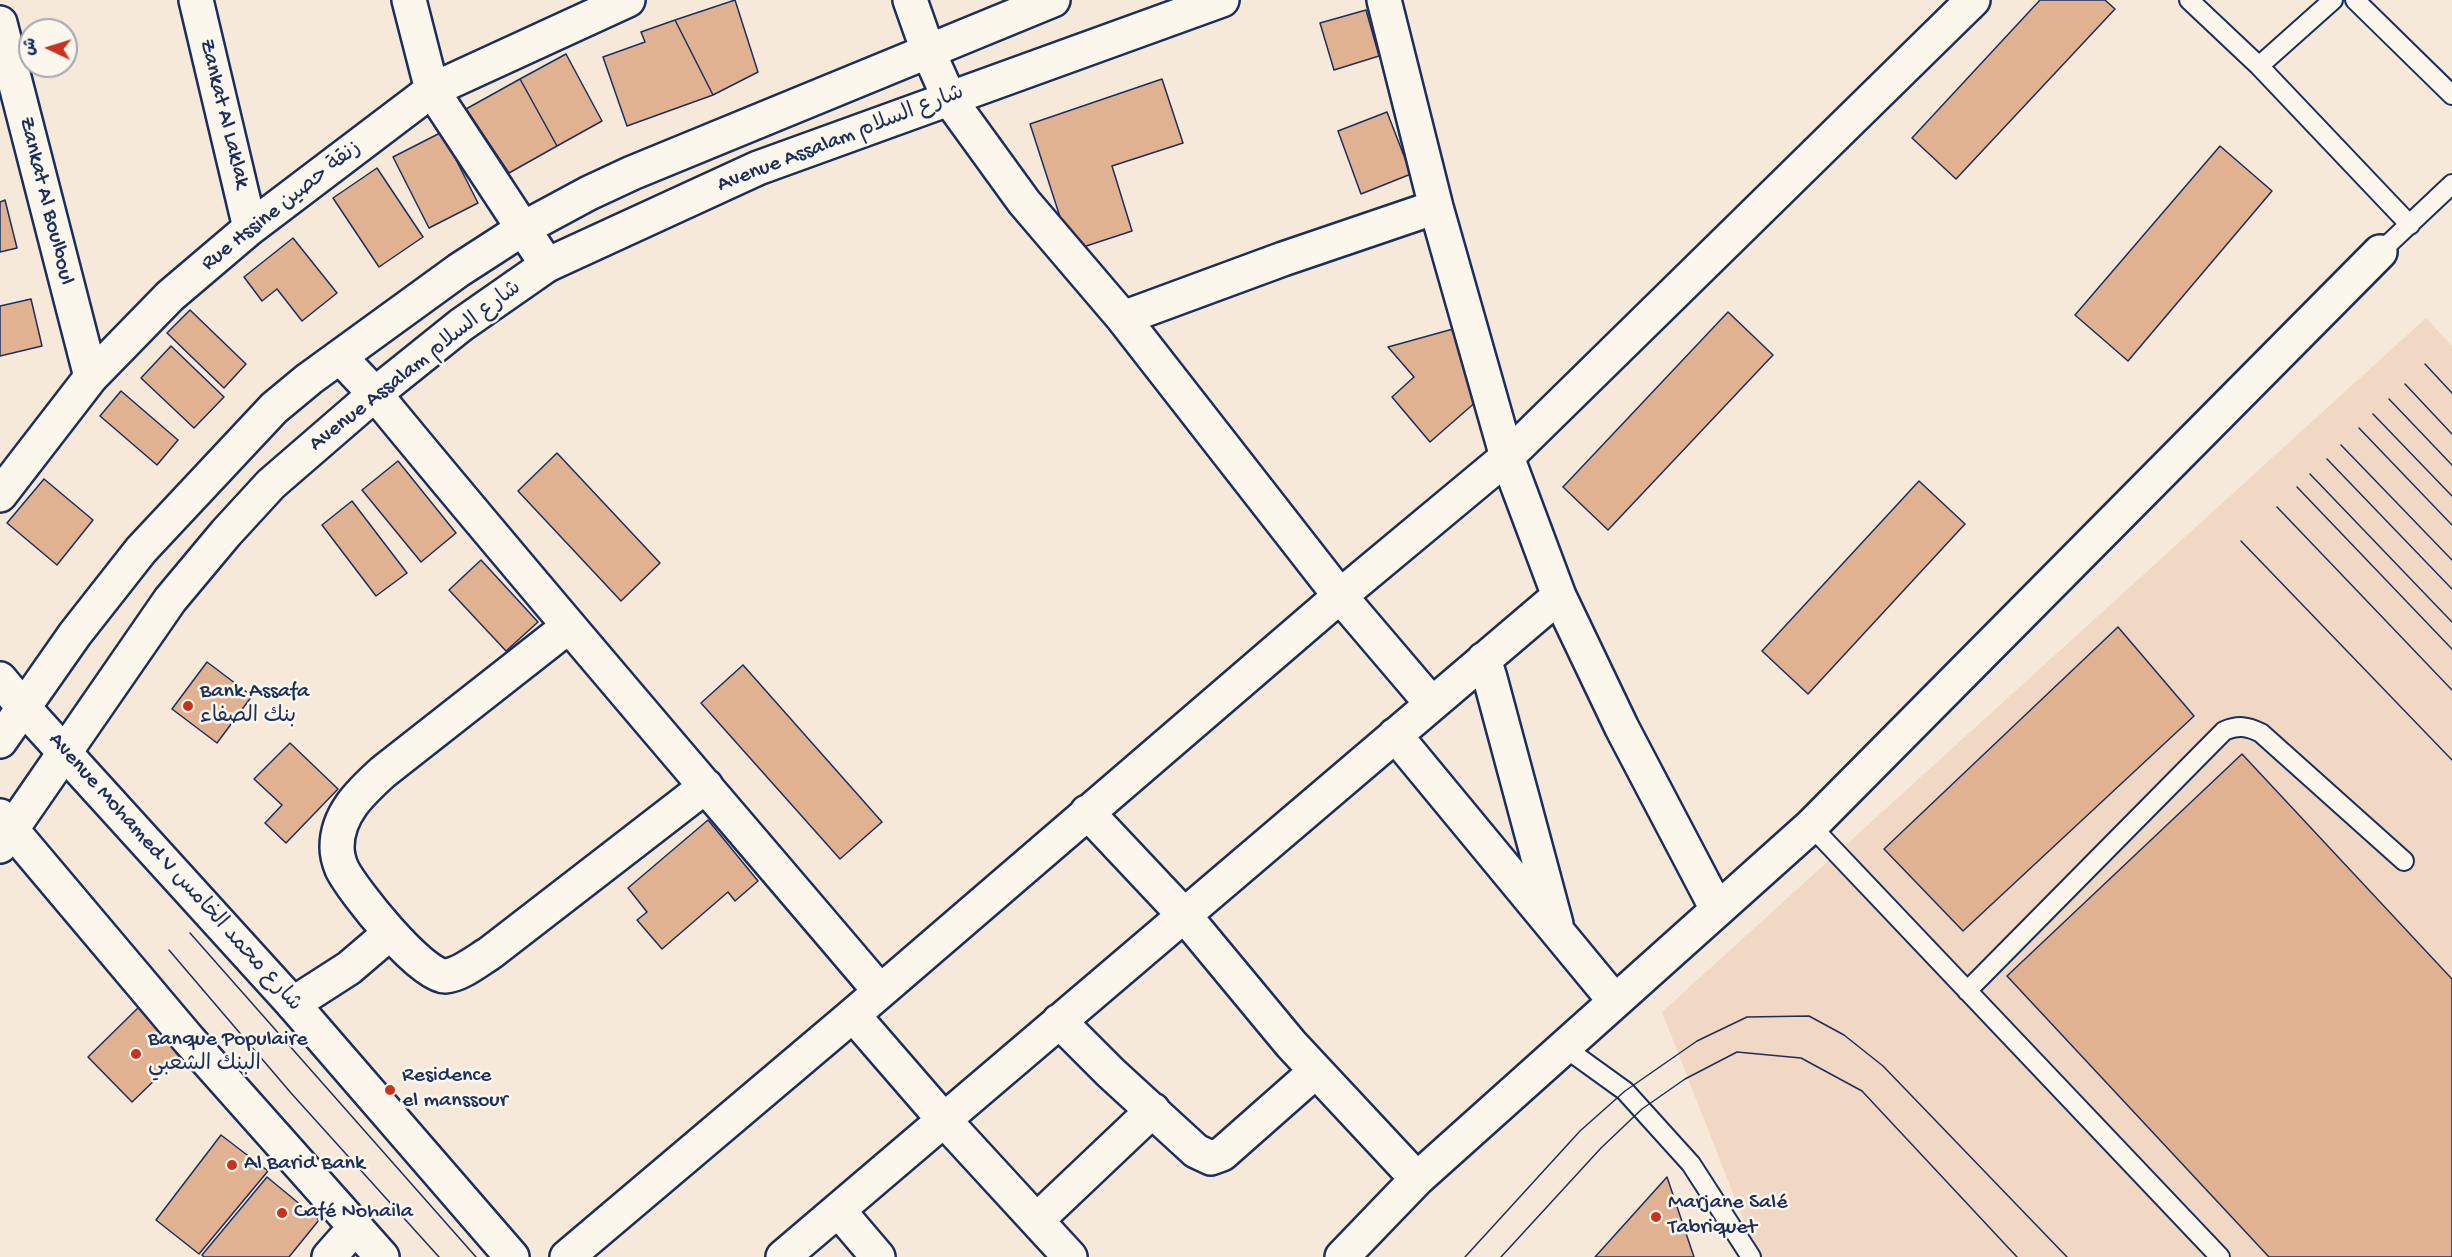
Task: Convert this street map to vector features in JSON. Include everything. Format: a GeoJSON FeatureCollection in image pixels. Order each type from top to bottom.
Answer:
{"type":"FeatureCollection","features":[{"type":"Feature","properties":{"kind":"street","name":"Zankat Al Laklak"},"geometry":{"type":"LineString","coordinates":[[196,0],[250,228]]}},
{"type":"Feature","properties":{"kind":"street"},"geometry":{"type":"LineString","coordinates":[[409,0],[432,90],[547,265]]}},
{"type":"Feature","properties":{"kind":"street","name":"Rue Hssine زنقة حصين"},"geometry":{"type":"LineString","coordinates":[[0,495],[91,377],[170,296],[250,228],[432,90],[627,0]]}},
{"type":"Feature","properties":{"kind":"street"},"geometry":{"type":"LineString","coordinates":[[910,0],[928,51],[950,100],[1024,202],[1123,318],[1340,596],[1432,704]]}},
{"type":"Feature","properties":{"kind":"street","name":"Avenue Assalam شارع السلام"},"geometry":{"type":"LineString","coordinates":[[0,741],[75,634],[149,541],[274,408],[417,298],[524,228],[588,193],[1053,0]]}},
{"type":"Feature","properties":{"kind":"street","name":"Avenue Assalam شارع السلام"},"geometry":{"type":"LineString","coordinates":[[4,831],[64,753],[170,600],[271,484],[375,394],[461,325],[547,265],[758,168],[1222,0]]}},
{"type":"Feature","properties":{"kind":"street"},"geometry":{"type":"LineString","coordinates":[[1384,0],[1436,207],[1507,457],[1559,596],[1622,728],[1717,909]]}},
{"type":"Feature","properties":{"kind":"street"},"geometry":{"type":"LineString","coordinates":[[567,1257],[853,1015],[879,990],[1340,596],[1507,457],[1973,0]]}},
{"type":"Feature","properties":{"kind":"street","name":"Zankat Al Boulboul"},"geometry":{"type":"LineString","coordinates":[[0,23],[91,377]]}},
{"type":"Feature","properties":{"kind":"street"},"geometry":{"type":"LineString","coordinates":[[1123,318],[1283,259],[1436,207]]}},
{"type":"Feature","properties":{"kind":"street"},"geometry":{"type":"LineString","coordinates":[[1342,1257],[1417,1179],[1614,1000],[1811,826],[2380,252]]}},
{"type":"Feature","properties":{"kind":"street"},"geometry":{"type":"LineString","coordinates":[[340,357],[375,394],[634,705],[879,990]]}},
{"type":"Feature","properties":{"kind":"street"},"geometry":{"type":"LineString","coordinates":[[783,1257],[1559,596]]}},
{"type":"Feature","properties":{"kind":"street"},"geometry":{"type":"LineString","coordinates":[[569,626],[383,772],[357,796],[349,808],[342,821],[337,844],[338,858],[343,871],[390,933],[434,973],[445,976],[453,974],[490,953],[706,786]]}},
{"type":"Feature","properties":{"kind":"street"},"geometry":{"type":"LineString","coordinates":[[1484,659],[1559,934]]}},
{"type":"Feature","properties":{"kind":"street","name":"Avenue Mohamed V شارع محمد الخامس"},"geometry":{"type":"LineString","coordinates":[[0,679],[64,753],[293,1004],[512,1257]]}},
{"type":"Feature","properties":{"kind":"street"},"geometry":{"type":"LineString","coordinates":[[1395,735],[1614,1000]]}},
{"type":"Feature","properties":{"kind":"street"},"geometry":{"type":"LineString","coordinates":[[1087,812],[1184,915],[1316,1071],[1417,1179]]}},
{"type":"Feature","properties":{"kind":"street"},"geometry":{"type":"LineString","coordinates":[[4,831],[382,1257]]}},
{"type":"Feature","properties":{"kind":"street"},"geometry":{"type":"LineString","coordinates":[[293,1004],[349,968],[390,933]]}},
{"type":"Feature","properties":{"kind":"street"},"geometry":{"type":"LineString","coordinates":[[853,1015],[1070,1257]]}},
{"type":"Feature","properties":{"kind":"street"},"geometry":{"type":"LineString","coordinates":[[1059,1021],[1111,1073],[1196,1151],[1211,1158],[1222,1154],[1316,1071]]}},
{"type":"Feature","properties":{"kind":"street"},"geometry":{"type":"LineString","coordinates":[[1036,1220],[1153,1110]]}},
{"type":"Feature","properties":{"kind":"street"},"geometry":{"type":"LineString","coordinates":[[838,1210],[878,1257]]}},
{"type":"Feature","properties":{"kind":"street"},"geometry":{"type":"LineString","coordinates":[[329,1257],[344,1240],[357,1230]]}},
{"type":"Feature","properties":{"kind":"lane"},"geometry":{"type":"LineString","coordinates":[[2189,0],[2259,66],[2410,225]]}},
{"type":"Feature","properties":{"kind":"lane"},"geometry":{"type":"LineString","coordinates":[[2259,66],[2334,0]]}},
{"type":"Feature","properties":{"kind":"lane"},"geometry":{"type":"LineString","coordinates":[[2355,0],[2452,95]]}},
{"type":"Feature","properties":{"kind":"lane"},"geometry":{"type":"LineString","coordinates":[[2380,252],[2452,184]]}},
{"type":"Feature","properties":{"kind":"lane"},"geometry":{"type":"LineString","coordinates":[[1967,991],[2224,731],[2237,726],[2251,728],[2261,733],[2404,861]]}},
{"type":"Feature","properties":{"kind":"lane"},"geometry":{"type":"LineString","coordinates":[[1811,826],[2220,1257]]}},
{"type":"Feature","properties":{"kind":"lane"},"geometry":{"type":"LineString","coordinates":[[1564,1047],[1625,1091],[1684,1156],[1751,1257]]}},
{"type":"Feature","properties":{"kind":"shaded area"},"geometry":{"type":"Polygon","coordinates":[[[2426,318],[2452,346],[2452,1257],[1758,1257],[1662,1012],[2426,318]]]}},
{"type":"Feature","properties":{"kind":"building"},"geometry":{"type":"Polygon","coordinates":[[[735,0],[758,72],[713,95],[675,20],[735,0]]]}},
{"type":"Feature","properties":{"kind":"building"},"geometry":{"type":"Polygon","coordinates":[[[2040,0],[2105,0],[2115,9],[1956,179],[1912,138],[2040,0]]]}},
{"type":"Feature","properties":{"kind":"building"},"geometry":{"type":"Polygon","coordinates":[[[1366,10],[1379,56],[1334,70],[1320,23],[1366,10]]]}},
{"type":"Feature","properties":{"kind":"building"},"geometry":{"type":"Polygon","coordinates":[[[675,20],[713,95],[627,126],[603,57],[645,42],[641,32],[675,20]]]}},
{"type":"Feature","properties":{"kind":"building"},"geometry":{"type":"Polygon","coordinates":[[[566,54],[602,121],[557,146],[520,79],[566,54]]]}},
{"type":"Feature","properties":{"kind":"building"},"geometry":{"type":"Polygon","coordinates":[[[520,79],[557,146],[509,173],[466,109],[520,79]]]}},
{"type":"Feature","properties":{"kind":"building"},"geometry":{"type":"Polygon","coordinates":[[[1162,79],[1183,143],[1112,166],[1132,231],[1071,251],[1030,124],[1162,79]]]}},
{"type":"Feature","properties":{"kind":"building"},"geometry":{"type":"Polygon","coordinates":[[[1387,112],[1411,174],[1361,194],[1338,131],[1387,112]]]}},
{"type":"Feature","properties":{"kind":"building"},"geometry":{"type":"Polygon","coordinates":[[[442,132],[478,203],[429,228],[393,157],[442,132]]]}},
{"type":"Feature","properties":{"kind":"building"},"geometry":{"type":"Polygon","coordinates":[[[2220,146],[2272,191],[2128,361],[2075,315],[2220,146]]]}},
{"type":"Feature","properties":{"kind":"building"},"geometry":{"type":"Polygon","coordinates":[[[377,168],[423,237],[379,267],[333,198],[377,168]]]}},
{"type":"Feature","properties":{"kind":"building"},"geometry":{"type":"Polygon","coordinates":[[[5,200],[17,248],[0,252],[0,202],[5,200]]]}},
{"type":"Feature","properties":{"kind":"building"},"geometry":{"type":"Polygon","coordinates":[[[293,238],[337,293],[302,321],[277,289],[262,301],[244,277],[293,238]]]}},
{"type":"Feature","properties":{"kind":"building"},"geometry":{"type":"Polygon","coordinates":[[[31,299],[42,346],[0,356],[0,306],[31,299]]]}},
{"type":"Feature","properties":{"kind":"building"},"geometry":{"type":"Polygon","coordinates":[[[190,310],[246,364],[224,388],[167,333],[190,310]]]}},
{"type":"Feature","properties":{"kind":"building"},"geometry":{"type":"Polygon","coordinates":[[[1728,312],[1773,355],[1608,530],[1563,487],[1728,312]]]}},
{"type":"Feature","properties":{"kind":"building"},"geometry":{"type":"Polygon","coordinates":[[[1453,329],[1478,400],[1430,442],[1392,397],[1414,377],[1388,347],[1453,329]]]}},
{"type":"Feature","properties":{"kind":"building"},"geometry":{"type":"Polygon","coordinates":[[[171,346],[224,397],[194,428],[141,378],[171,346]]]}},
{"type":"Feature","properties":{"kind":"building"},"geometry":{"type":"Polygon","coordinates":[[[121,391],[178,440],[157,465],[100,416],[121,391]]]}},
{"type":"Feature","properties":{"kind":"building"},"geometry":{"type":"Polygon","coordinates":[[[557,453],[660,563],[621,601],[518,491],[557,453]]]}},
{"type":"Feature","properties":{"kind":"building"},"geometry":{"type":"Polygon","coordinates":[[[398,461],[456,533],[421,562],[362,490],[398,461]]]}},
{"type":"Feature","properties":{"kind":"building"},"geometry":{"type":"Polygon","coordinates":[[[44,479],[93,520],[57,565],[7,523],[44,479]]]}},
{"type":"Feature","properties":{"kind":"building"},"geometry":{"type":"Polygon","coordinates":[[[1919,481],[1965,524],[1808,694],[1762,651],[1919,481]]]}},
{"type":"Feature","properties":{"kind":"building"},"geometry":{"type":"Polygon","coordinates":[[[352,501],[407,573],[376,596],[322,525],[352,501]]]}},
{"type":"Feature","properties":{"kind":"building"},"geometry":{"type":"Polygon","coordinates":[[[481,560],[538,622],[506,651],[449,590],[481,560]]]}},
{"type":"Feature","properties":{"kind":"building"},"geometry":{"type":"Polygon","coordinates":[[[2118,627],[2194,716],[1963,931],[1884,849],[2118,627]]]}},
{"type":"Feature","properties":{"kind":"building"},"geometry":{"type":"Polygon","coordinates":[[[207,662],[252,696],[217,743],[172,709],[207,662]]]}},
{"type":"Feature","properties":{"kind":"building"},"geometry":{"type":"Polygon","coordinates":[[[743,665],[882,822],[840,859],[701,703],[743,665]]]}},
{"type":"Feature","properties":{"kind":"building"},"geometry":{"type":"Polygon","coordinates":[[[290,743],[338,789],[286,843],[265,823],[282,805],[254,779],[290,743]]]}},
{"type":"Feature","properties":{"kind":"building"},"geometry":{"type":"Polygon","coordinates":[[[2242,754],[2452,979],[2452,1257],[2269,1257],[2007,976],[2242,754]]]}},
{"type":"Feature","properties":{"kind":"building"},"geometry":{"type":"Polygon","coordinates":[[[708,820],[758,881],[735,901],[728,892],[662,949],[637,920],[647,912],[628,888],[708,820]]]}},
{"type":"Feature","properties":{"kind":"building","name":"Banque Populaire البنك الشعبي"},"geometry":{"type":"Polygon","coordinates":[[[141,1005],[185,1051],[132,1102],[88,1057],[141,1005]]]}},
{"type":"Feature","properties":{"kind":"building"},"geometry":{"type":"Polygon","coordinates":[[[221,1135],[268,1171],[199,1254],[156,1220],[221,1135]]]}},
{"type":"Feature","properties":{"kind":"building"},"geometry":{"type":"Polygon","coordinates":[[[267,1177],[319,1220],[289,1257],[204,1257],[202,1255],[267,1177]]]}},
{"type":"Feature","properties":{"kind":"building","name":"Marjane Salé Tabriquet"},"geometry":{"type":"Polygon","coordinates":[[[1667,1177],[1694,1257],[1595,1257],[1667,1177]]]}},
{"type":"Feature","properties":{"kind":"tram line"},"geometry":{"type":"LineString","coordinates":[[2425,364],[2452,393]]}},
{"type":"Feature","properties":{"kind":"tram line"},"geometry":{"type":"LineString","coordinates":[[2405,384],[2452,434]]}},
{"type":"Feature","properties":{"kind":"tram line"},"geometry":{"type":"LineString","coordinates":[[2389,399],[2452,465]]}},
{"type":"Feature","properties":{"kind":"tram line"},"geometry":{"type":"LineString","coordinates":[[2373,414],[2452,496]]}},
{"type":"Feature","properties":{"kind":"tram line"},"geometry":{"type":"LineString","coordinates":[[2359,428],[2452,525]]}},
{"type":"Feature","properties":{"kind":"tram line"},"geometry":{"type":"LineString","coordinates":[[2341,445],[2452,560]]}},
{"type":"Feature","properties":{"kind":"tram line"},"geometry":{"type":"LineString","coordinates":[[2327,459],[2452,589]]}},
{"type":"Feature","properties":{"kind":"tram line"},"geometry":{"type":"LineString","coordinates":[[2310,474],[2452,622]]}},
{"type":"Feature","properties":{"kind":"tram line"},"geometry":{"type":"LineString","coordinates":[[2297,487],[2452,649]]}},
{"type":"Feature","properties":{"kind":"tram line"},"geometry":{"type":"LineString","coordinates":[[2277,507],[2452,690]]}},
{"type":"Feature","properties":{"kind":"tram line"},"geometry":{"type":"LineString","coordinates":[[2241,541],[2452,760]]}},
{"type":"Feature","properties":{"kind":"tram line"},"geometry":{"type":"LineString","coordinates":[[190,933],[476,1257]]}},
{"type":"Feature","properties":{"kind":"tram line"},"geometry":{"type":"LineString","coordinates":[[169,950],[291,1093],[439,1257]]}},
{"type":"Feature","properties":{"kind":"tram line"},"geometry":{"type":"LineString","coordinates":[[1465,1257],[1580,1131],[1625,1091],[1697,1041],[1747,1017],[1809,1016],[1844,1035],[1883,1066],[2067,1257]]}},
{"type":"Feature","properties":{"kind":"tram line"},"geometry":{"type":"LineString","coordinates":[[1501,1257],[1601,1148],[1642,1109],[1685,1079],[1737,1052],[1801,1058],[1862,1091],[2017,1257]]}},
{"type":"Feature","properties":{"kind":"place","name":"Bank Assafa بنك الصفاء"},"geometry":{"type":"Point","coordinates":[188,706]}},
{"type":"Feature","properties":{"kind":"place","name":"Banque Populaire البنك الشعبي"},"geometry":{"type":"Point","coordinates":[136,1054]}},
{"type":"Feature","properties":{"kind":"place","name":"Residence el manssour"},"geometry":{"type":"Point","coordinates":[390,1090]}},
{"type":"Feature","properties":{"kind":"place","name":"Al Barid Bank"},"geometry":{"type":"Point","coordinates":[232,1165]}},
{"type":"Feature","properties":{"kind":"place","name":"Café Nohaila"},"geometry":{"type":"Point","coordinates":[282,1213]}},
{"type":"Feature","properties":{"kind":"place","name":"Marjane Salé Tabriquet"},"geometry":{"type":"Point","coordinates":[1656,1217]}}]}
